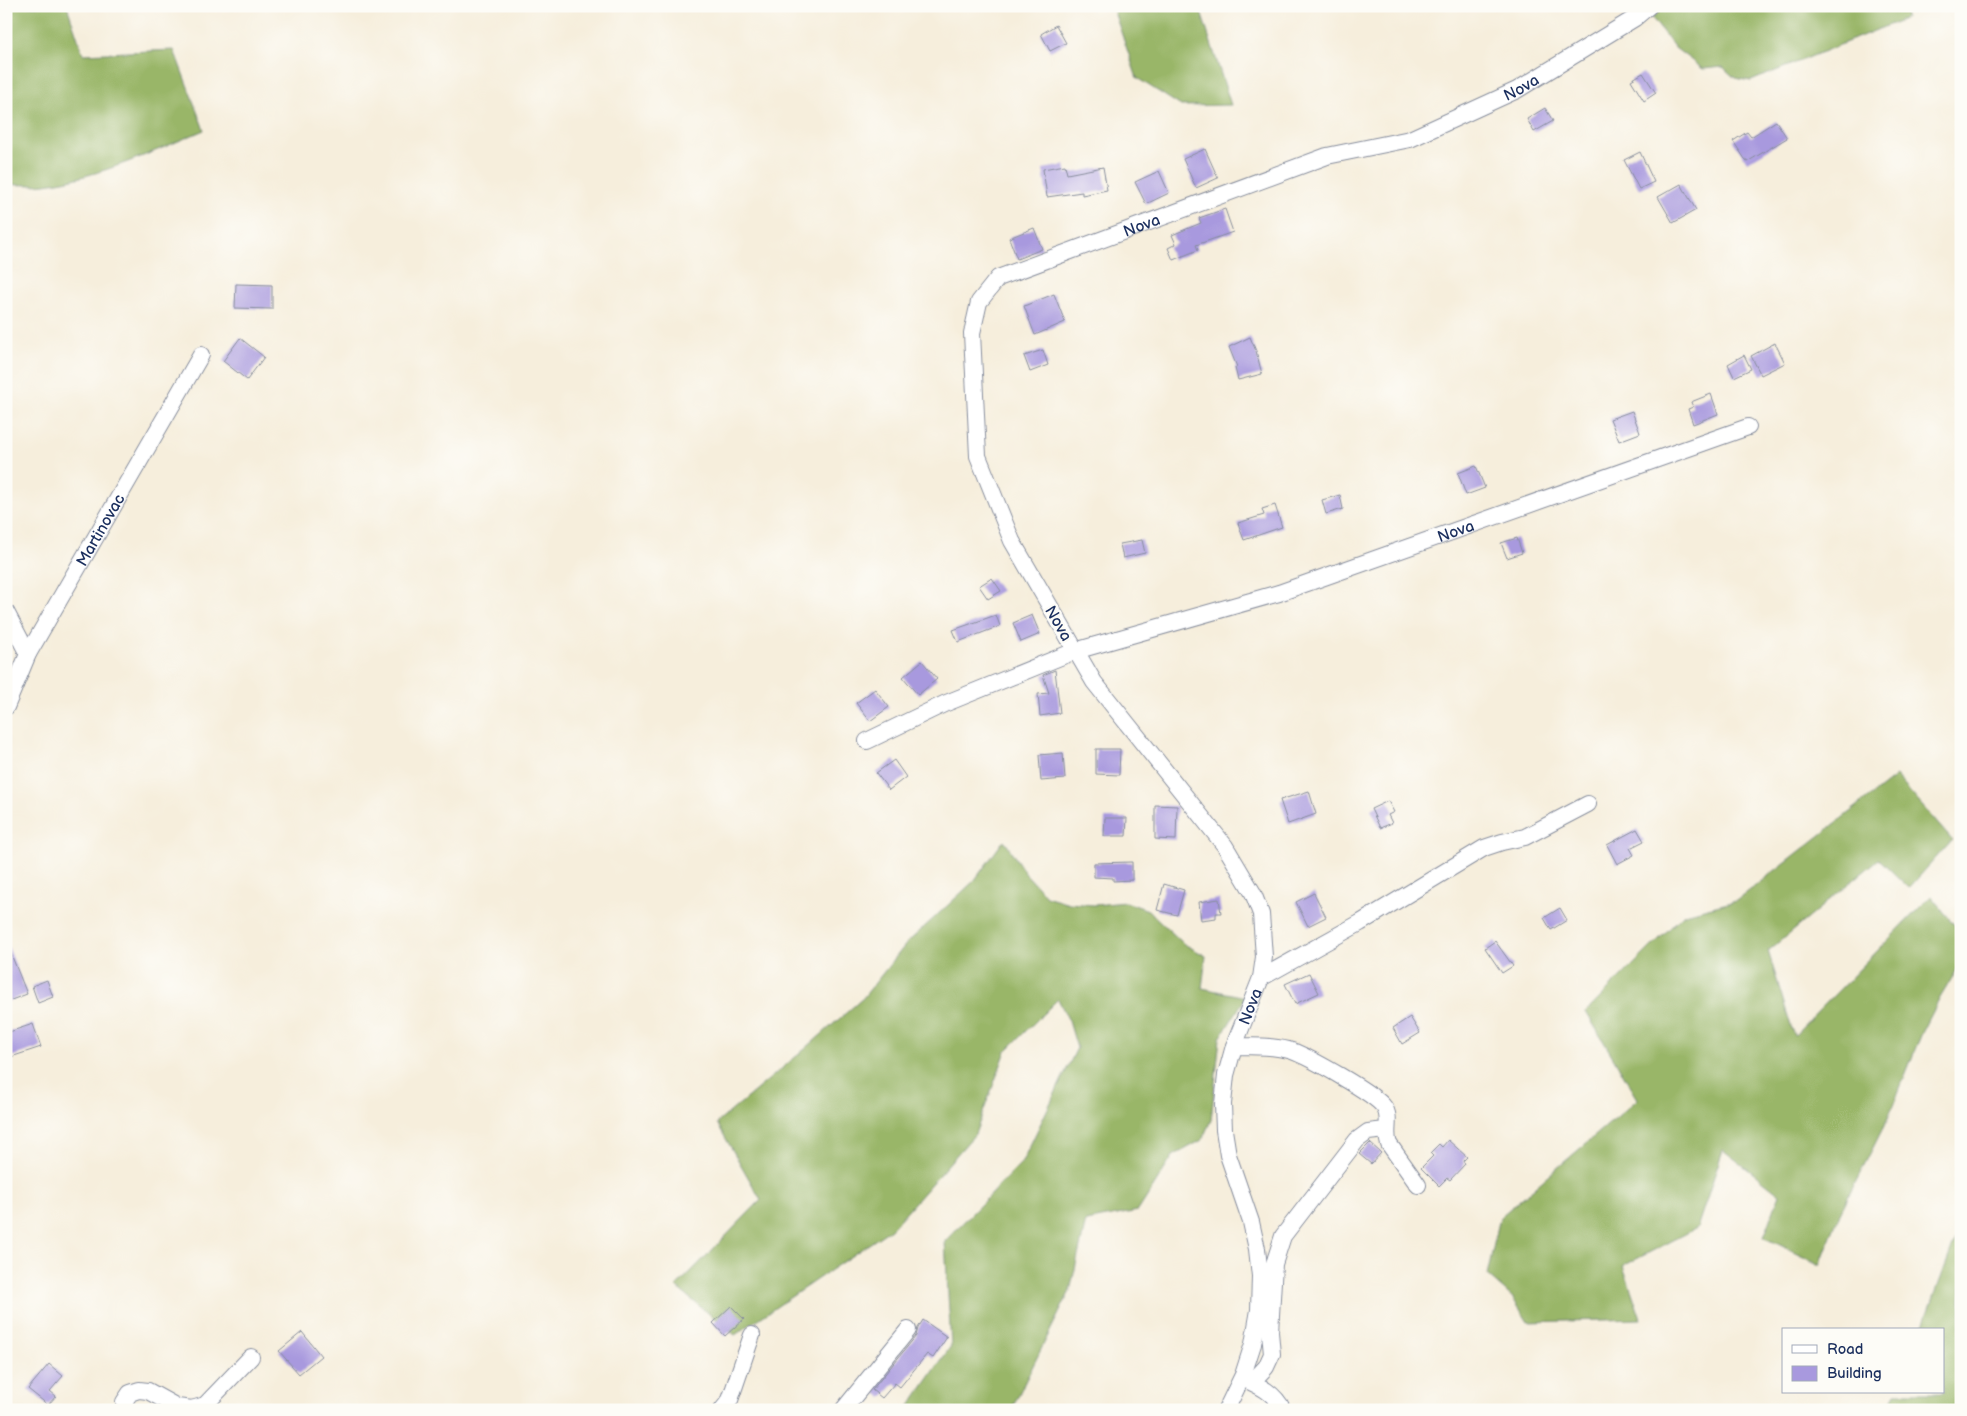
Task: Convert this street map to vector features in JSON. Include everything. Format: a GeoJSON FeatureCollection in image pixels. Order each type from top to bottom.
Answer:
{"type":"FeatureCollection","features":[{"type":"Feature","properties":{"kind":"street","name":"Nova"},"geometry":{"type":"LineString","coordinates":[[1226,1410],[1247,1380],[1259,1310],[1260,1276],[1258,1249],[1251,1222],[1228,1155],[1222,1104],[1226,1075],[1234,1046],[1261,978],[1264,957],[1261,914],[1258,903],[1240,869],[1225,846],[1094,682],[1012,541],[978,456],[972,333],[979,302],[998,278],[1327,156],[1410,139],[1517,90],[1635,18],[1649,6]]}},
{"type":"Feature","properties":{"kind":"street","name":"Martinovac"},"geometry":{"type":"LineString","coordinates":[[6,707],[28,654],[200,355]]}},
{"type":"Feature","properties":{"kind":"street","name":"Nova"},"geometry":{"type":"LineString","coordinates":[[867,741],[944,704],[1075,651],[1279,593],[1748,428]]}},
{"type":"Feature","properties":{"kind":"street"},"geometry":{"type":"LineString","coordinates":[[6,612],[28,654]]}},
{"type":"Feature","properties":{"kind":"street"},"geometry":{"type":"LineString","coordinates":[[1261,978],[1360,923],[1484,848],[1525,837],[1588,804]]}},
{"type":"Feature","properties":{"kind":"street"},"geometry":{"type":"LineString","coordinates":[[1234,1046],[1279,1048],[1293,1052],[1369,1093],[1384,1106],[1387,1114],[1386,1130],[1388,1144],[1418,1185]]}},
{"type":"Feature","properties":{"kind":"street"},"geometry":{"type":"LineString","coordinates":[[1283,1410],[1269,1392],[1247,1380],[1266,1366],[1272,1354],[1270,1332],[1274,1264],[1283,1236],[1357,1140],[1368,1132],[1386,1130]]}},
{"type":"Feature","properties":{"kind":"street"},"geometry":{"type":"LineString","coordinates":[[843,1410],[908,1330]]}},
{"type":"Feature","properties":{"kind":"street"},"geometry":{"type":"LineString","coordinates":[[722,1410],[730,1400],[752,1335]]}},
{"type":"Feature","properties":{"kind":"street"},"geometry":{"type":"LineString","coordinates":[[127,1410],[124,1402],[130,1393],[139,1390],[148,1391],[177,1407],[192,1409],[205,1405],[251,1357]]}},
{"type":"Feature","properties":{"kind":"green space"},"geometry":{"type":"Polygon","coordinates":[[[6,6],[67,6],[83,54],[174,50],[204,130],[126,163],[86,176],[40,185],[6,185],[6,6]]]}},
{"type":"Feature","properties":{"kind":"green space"},"geometry":{"type":"Polygon","coordinates":[[[1112,6],[1199,6],[1231,105],[1181,106],[1137,78],[1112,6]]]}},
{"type":"Feature","properties":{"kind":"green space"},"geometry":{"type":"Polygon","coordinates":[[[1665,6],[1905,6],[1906,18],[1751,81],[1735,78],[1723,67],[1703,69],[1675,48],[1652,18],[1665,6]]]}},
{"type":"Feature","properties":{"kind":"green space"},"geometry":{"type":"Polygon","coordinates":[[[1896,776],[1952,840],[1909,888],[1879,859],[1768,951],[1794,1036],[1931,896],[1961,933],[1961,963],[1922,1033],[1888,1118],[1840,1213],[1820,1265],[1764,1237],[1780,1194],[1723,1150],[1697,1228],[1623,1266],[1641,1319],[1528,1322],[1512,1297],[1487,1275],[1500,1217],[1638,1099],[1586,1012],[1684,914],[1736,901],[1896,776]]]}},
{"type":"Feature","properties":{"kind":"green space"},"geometry":{"type":"Polygon","coordinates":[[[1004,840],[1025,873],[1046,896],[1069,903],[1094,905],[1126,902],[1148,910],[1184,944],[1206,956],[1202,988],[1246,997],[1220,1038],[1211,1120],[1202,1140],[1173,1156],[1138,1211],[1086,1221],[1070,1291],[1011,1410],[907,1410],[951,1346],[945,1241],[1022,1162],[1077,1048],[1069,1021],[1058,999],[1006,1051],[975,1134],[891,1229],[735,1335],[676,1287],[761,1200],[717,1123],[863,998],[907,943],[974,881],[1004,840]]]}},
{"type":"Feature","properties":{"kind":"green space"},"geometry":{"type":"Polygon","coordinates":[[[1961,1223],[1961,1410],[1887,1410],[1894,1394],[1944,1394],[1944,1328],[1923,1328],[1961,1223]]]}},
{"type":"Feature","properties":{"kind":"building"},"geometry":{"type":"Polygon","coordinates":[[[1056,25],[1066,43],[1050,51],[1041,34],[1056,25]]]}},
{"type":"Feature","properties":{"kind":"building"},"geometry":{"type":"Polygon","coordinates":[[[1643,73],[1656,93],[1644,101],[1631,80],[1643,73]]]}},
{"type":"Feature","properties":{"kind":"building"},"geometry":{"type":"Polygon","coordinates":[[[1545,108],[1553,121],[1534,132],[1527,119],[1545,108]]]}},
{"type":"Feature","properties":{"kind":"building"},"geometry":{"type":"Polygon","coordinates":[[[1776,121],[1787,138],[1747,162],[1733,141],[1747,132],[1751,137],[1776,121]]]}},
{"type":"Feature","properties":{"kind":"building"},"geometry":{"type":"Polygon","coordinates":[[[1205,149],[1218,178],[1196,188],[1183,159],[1205,149]]]}},
{"type":"Feature","properties":{"kind":"building"},"geometry":{"type":"Polygon","coordinates":[[[1640,152],[1654,182],[1639,189],[1624,160],[1640,152]]]}},
{"type":"Feature","properties":{"kind":"building"},"geometry":{"type":"Polygon","coordinates":[[[1065,165],[1067,174],[1103,167],[1107,190],[1082,195],[1082,192],[1047,197],[1043,169],[1065,165]]]}},
{"type":"Feature","properties":{"kind":"building"},"geometry":{"type":"Polygon","coordinates":[[[1159,171],[1169,193],[1146,204],[1135,182],[1159,171]]]}},
{"type":"Feature","properties":{"kind":"building"},"geometry":{"type":"Polygon","coordinates":[[[1681,184],[1696,210],[1673,223],[1658,197],[1681,184]]]}},
{"type":"Feature","properties":{"kind":"building"},"geometry":{"type":"Polygon","coordinates":[[[1225,209],[1233,232],[1196,245],[1198,250],[1173,260],[1168,248],[1176,244],[1172,235],[1201,223],[1199,218],[1225,209]]]}},
{"type":"Feature","properties":{"kind":"building"},"geometry":{"type":"Polygon","coordinates":[[[1034,228],[1042,249],[1017,259],[1009,238],[1034,228]]]}},
{"type":"Feature","properties":{"kind":"building"},"geometry":{"type":"Polygon","coordinates":[[[236,284],[272,285],[272,309],[235,308],[236,284]]]}},
{"type":"Feature","properties":{"kind":"building"},"geometry":{"type":"Polygon","coordinates":[[[1054,294],[1065,322],[1035,335],[1024,306],[1054,294]]]}},
{"type":"Feature","properties":{"kind":"building"},"geometry":{"type":"Polygon","coordinates":[[[1250,337],[1262,374],[1238,380],[1235,368],[1237,367],[1229,347],[1250,337]]]}},
{"type":"Feature","properties":{"kind":"building"},"geometry":{"type":"Polygon","coordinates":[[[240,338],[264,357],[247,380],[223,361],[240,338]]]}},
{"type":"Feature","properties":{"kind":"building"},"geometry":{"type":"Polygon","coordinates":[[[1775,343],[1785,363],[1761,375],[1751,356],[1775,343]]]}},
{"type":"Feature","properties":{"kind":"building"},"geometry":{"type":"Polygon","coordinates":[[[1043,350],[1048,365],[1030,372],[1024,356],[1043,350]]]}},
{"type":"Feature","properties":{"kind":"building"},"geometry":{"type":"Polygon","coordinates":[[[1744,355],[1751,369],[1734,377],[1728,364],[1744,355]]]}},
{"type":"Feature","properties":{"kind":"building"},"geometry":{"type":"Polygon","coordinates":[[[1711,394],[1718,414],[1693,424],[1688,409],[1693,407],[1691,402],[1711,394]]]}},
{"type":"Feature","properties":{"kind":"building"},"geometry":{"type":"Polygon","coordinates":[[[1632,411],[1640,433],[1619,441],[1610,419],[1632,411]]]}},
{"type":"Feature","properties":{"kind":"building"},"geometry":{"type":"Polygon","coordinates":[[[1476,466],[1485,488],[1466,495],[1458,473],[1476,466]]]}},
{"type":"Feature","properties":{"kind":"building"},"geometry":{"type":"Polygon","coordinates":[[[1340,495],[1343,509],[1326,514],[1322,500],[1340,495]]]}},
{"type":"Feature","properties":{"kind":"building"},"geometry":{"type":"Polygon","coordinates":[[[1275,505],[1282,527],[1244,540],[1238,523],[1264,515],[1262,509],[1275,505]]]}},
{"type":"Feature","properties":{"kind":"building"},"geometry":{"type":"Polygon","coordinates":[[[1517,538],[1522,553],[1507,558],[1501,543],[1517,538]]]}},
{"type":"Feature","properties":{"kind":"building"},"geometry":{"type":"Polygon","coordinates":[[[1142,540],[1145,553],[1123,558],[1120,544],[1142,540]]]}},
{"type":"Feature","properties":{"kind":"building"},"geometry":{"type":"Polygon","coordinates":[[[992,578],[1001,591],[988,599],[979,586],[992,578]]]}},
{"type":"Feature","properties":{"kind":"building"},"geometry":{"type":"Polygon","coordinates":[[[996,615],[1000,626],[958,642],[953,630],[996,615]]]}},
{"type":"Feature","properties":{"kind":"building"},"geometry":{"type":"Polygon","coordinates":[[[1032,615],[1040,634],[1021,642],[1013,623],[1032,615]]]}},
{"type":"Feature","properties":{"kind":"building"},"geometry":{"type":"Polygon","coordinates":[[[922,661],[937,679],[918,695],[903,677],[922,661]]]}},
{"type":"Feature","properties":{"kind":"building"},"geometry":{"type":"Polygon","coordinates":[[[1055,670],[1060,713],[1040,716],[1038,694],[1049,693],[1043,675],[1055,670]]]}},
{"type":"Feature","properties":{"kind":"building"},"geometry":{"type":"Polygon","coordinates":[[[875,689],[889,707],[870,721],[856,703],[875,689]]]}},
{"type":"Feature","properties":{"kind":"building"},"geometry":{"type":"Polygon","coordinates":[[[1096,749],[1120,749],[1119,775],[1096,774],[1096,749]]]}},
{"type":"Feature","properties":{"kind":"building"},"geometry":{"type":"Polygon","coordinates":[[[1063,753],[1065,779],[1041,781],[1039,755],[1063,753]]]}},
{"type":"Feature","properties":{"kind":"building"},"geometry":{"type":"Polygon","coordinates":[[[894,760],[906,777],[889,790],[876,773],[894,760]]]}},
{"type":"Feature","properties":{"kind":"building"},"geometry":{"type":"Polygon","coordinates":[[[1309,791],[1316,814],[1288,824],[1280,800],[1309,791]]]}},
{"type":"Feature","properties":{"kind":"building"},"geometry":{"type":"Polygon","coordinates":[[[1388,801],[1394,812],[1388,815],[1392,823],[1380,828],[1371,809],[1388,801]]]}},
{"type":"Feature","properties":{"kind":"building"},"geometry":{"type":"Polygon","coordinates":[[[1155,805],[1177,806],[1176,840],[1155,839],[1155,805]]]}},
{"type":"Feature","properties":{"kind":"building"},"geometry":{"type":"Polygon","coordinates":[[[1105,818],[1127,818],[1126,836],[1104,836],[1105,818]]]}},
{"type":"Feature","properties":{"kind":"building"},"geometry":{"type":"Polygon","coordinates":[[[1637,829],[1644,841],[1630,848],[1634,855],[1617,864],[1607,845],[1637,829]]]}},
{"type":"Feature","properties":{"kind":"building"},"geometry":{"type":"Polygon","coordinates":[[[1132,862],[1132,880],[1113,881],[1113,878],[1094,877],[1094,863],[1132,862]]]}},
{"type":"Feature","properties":{"kind":"building"},"geometry":{"type":"Polygon","coordinates":[[[1164,884],[1184,890],[1177,915],[1157,910],[1164,884]]]}},
{"type":"Feature","properties":{"kind":"building"},"geometry":{"type":"Polygon","coordinates":[[[1314,893],[1326,917],[1308,926],[1296,902],[1314,893]]]}},
{"type":"Feature","properties":{"kind":"building"},"geometry":{"type":"Polygon","coordinates":[[[1219,899],[1221,913],[1216,913],[1216,918],[1201,920],[1199,902],[1219,899]]]}},
{"type":"Feature","properties":{"kind":"building"},"geometry":{"type":"Polygon","coordinates":[[[1560,908],[1567,920],[1551,930],[1544,918],[1560,908]]]}},
{"type":"Feature","properties":{"kind":"building"},"geometry":{"type":"Polygon","coordinates":[[[1495,941],[1513,966],[1502,973],[1485,948],[1495,941]]]}},
{"type":"Feature","properties":{"kind":"building"},"geometry":{"type":"Polygon","coordinates":[[[6,945],[27,994],[6,1002],[6,945]]]}},
{"type":"Feature","properties":{"kind":"building"},"geometry":{"type":"Polygon","coordinates":[[[1309,973],[1319,993],[1295,1004],[1285,984],[1309,973]]]}},
{"type":"Feature","properties":{"kind":"building"},"geometry":{"type":"Polygon","coordinates":[[[47,980],[53,997],[38,1003],[32,986],[47,980]]]}},
{"type":"Feature","properties":{"kind":"building"},"geometry":{"type":"Polygon","coordinates":[[[1410,1017],[1420,1033],[1402,1044],[1393,1028],[1410,1017]]]}},
{"type":"Feature","properties":{"kind":"building"},"geometry":{"type":"Polygon","coordinates":[[[33,1024],[41,1047],[11,1057],[6,1043],[6,1033],[33,1024]]]}},
{"type":"Feature","properties":{"kind":"building"},"geometry":{"type":"Polygon","coordinates":[[[1448,1140],[1467,1157],[1463,1161],[1465,1164],[1450,1180],[1447,1178],[1439,1186],[1421,1168],[1433,1156],[1430,1153],[1439,1144],[1442,1147],[1448,1140]]]}},
{"type":"Feature","properties":{"kind":"building"},"geometry":{"type":"Polygon","coordinates":[[[1370,1143],[1381,1153],[1371,1164],[1359,1154],[1370,1143]]]}},
{"type":"Feature","properties":{"kind":"building"},"geometry":{"type":"Polygon","coordinates":[[[731,1306],[744,1319],[725,1336],[713,1323],[731,1306]]]}},
{"type":"Feature","properties":{"kind":"building"},"geometry":{"type":"Polygon","coordinates":[[[923,1320],[947,1337],[933,1358],[927,1354],[900,1387],[895,1383],[882,1398],[872,1390],[916,1336],[923,1320]]]}},
{"type":"Feature","properties":{"kind":"building"},"geometry":{"type":"Polygon","coordinates":[[[302,1332],[321,1356],[299,1374],[279,1351],[302,1332]]]}},
{"type":"Feature","properties":{"kind":"building"},"geometry":{"type":"Polygon","coordinates":[[[49,1364],[63,1376],[50,1391],[56,1396],[48,1405],[28,1389],[49,1364]]]}}]}
